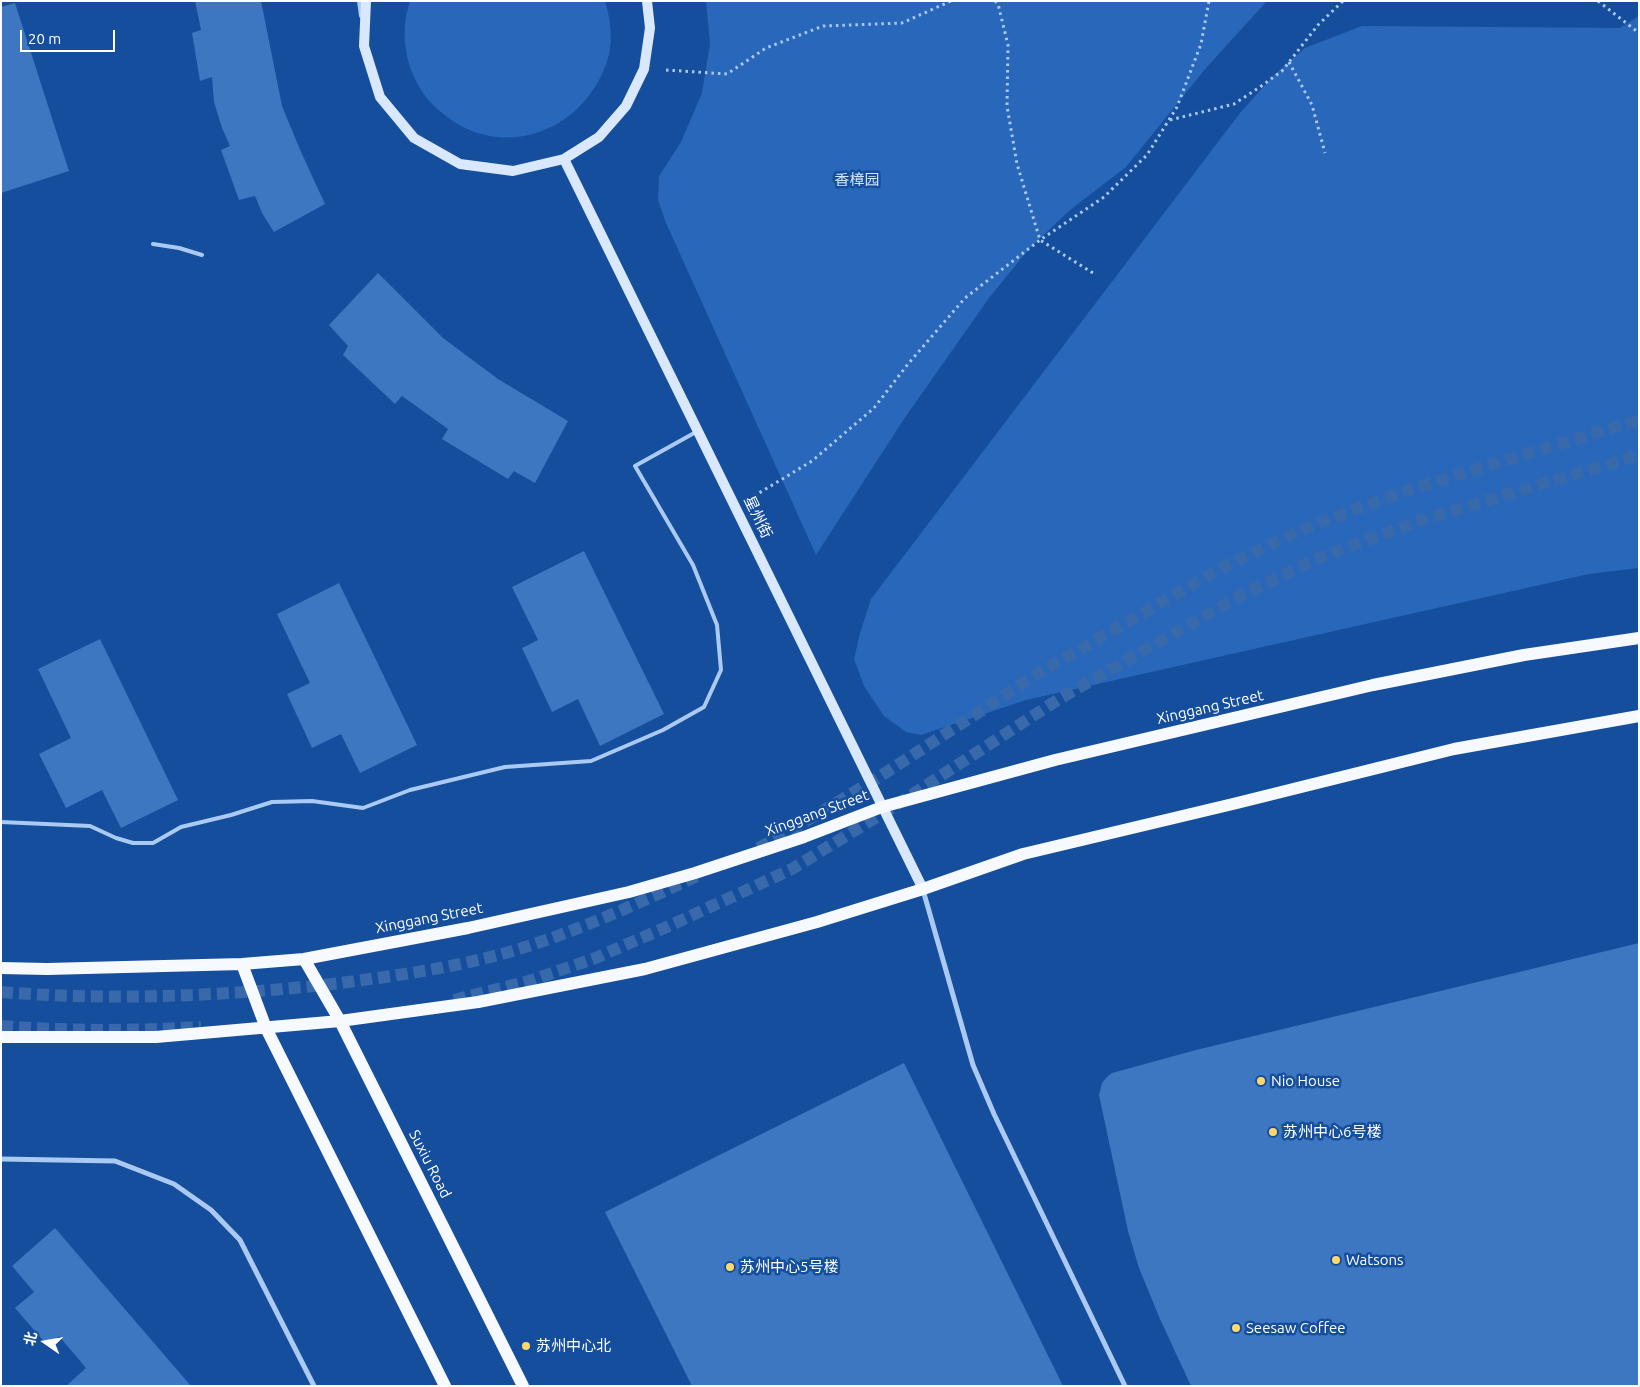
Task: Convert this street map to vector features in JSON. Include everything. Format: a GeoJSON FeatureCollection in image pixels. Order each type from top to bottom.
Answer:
{"type":"FeatureCollection","features":[{"type":"Feature","properties":{"kind":"main road","name":"Xinggang Street"},"geometry":{"type":"LineString","coordinates":[[1,968],[47,969],[242,964],[304,959],[468,928],[629,892],[695,873],[804,837],[882,806],[1055,760],[1373,685],[1524,655],[1639,638]]}},
{"type":"Feature","properties":{"kind":"main road"},"geometry":{"type":"LineString","coordinates":[[1,1037],[156,1037],[340,1021],[478,1002],[645,969],[817,922],[923,889],[1022,854],[1237,803],[1402,761],[1479,744],[1639,716]]}},
{"type":"Feature","properties":{"kind":"main road","name":"Suxiu Road"},"geometry":{"type":"LineString","coordinates":[[304,959],[340,1021],[523,1386]]}},
{"type":"Feature","properties":{"kind":"main road"},"geometry":{"type":"LineString","coordinates":[[242,964],[266,1028],[445,1386]]}},
{"type":"Feature","properties":{"kind":"street"},"geometry":{"type":"LineString","coordinates":[[366,1],[364,46],[380,97],[414,138],[460,164],[513,171],[564,159],[599,137],[626,106],[644,69],[650,28],[647,1]]}},
{"type":"Feature","properties":{"kind":"street","name":"星州街"},"geometry":{"type":"LineString","coordinates":[[564,159],[923,889]]}},
{"type":"Feature","properties":{"kind":"street"},"geometry":{"type":"LineString","coordinates":[[923,889],[973,1065],[994,1114],[1125,1386]]}},
{"type":"Feature","properties":{"kind":"street"},"geometry":{"type":"LineString","coordinates":[[1,1159],[115,1161],[174,1184],[211,1210],[240,1240],[314,1386]]}},
{"type":"Feature","properties":{"kind":"lane"},"geometry":{"type":"LineString","coordinates":[[359,1],[364,46]]}},
{"type":"Feature","properties":{"kind":"lane"},"geometry":{"type":"LineString","coordinates":[[153,244],[179,248],[202,255]]}},
{"type":"Feature","properties":{"kind":"lane"},"geometry":{"type":"LineString","coordinates":[[1,822],[90,826],[116,838],[133,843],[153,844],[181,827],[231,815],[272,802],[312,801],[363,808],[410,790],[505,767],[591,761],[663,730],[704,707],[721,670],[718,625],[693,565],[635,466],[698,431]]}},
{"type":"Feature","properties":{"kind":"path"},"geometry":{"type":"LineString","coordinates":[[644,69],[727,74],[766,48],[823,26],[902,23],[951,1]]}},
{"type":"Feature","properties":{"kind":"path"},"geometry":{"type":"LineString","coordinates":[[995,1],[998,4],[1008,45],[1007,106],[1017,164],[1040,240],[1093,273]]}},
{"type":"Feature","properties":{"kind":"path"},"geometry":{"type":"LineString","coordinates":[[736,506],[812,461],[874,408],[908,364],[965,298],[1040,240],[1104,197],[1147,155],[1178,107],[1201,44],[1209,1]]}},
{"type":"Feature","properties":{"kind":"path"},"geometry":{"type":"LineString","coordinates":[[1170,120],[1234,104],[1282,71],[1318,26],[1343,1]]}},
{"type":"Feature","properties":{"kind":"path"},"geometry":{"type":"LineString","coordinates":[[1598,1],[1639,33]]}},
{"type":"Feature","properties":{"kind":"path"},"geometry":{"type":"LineString","coordinates":[[1289,62],[1312,105],[1325,153]]}},
{"type":"Feature","properties":{"kind":"green space"},"geometry":{"type":"Polygon","coordinates":[[[410,1],[605,1],[611,41],[609,54],[599,80],[585,101],[566,118],[544,130],[520,137],[495,137],[470,130],[446,116],[428,100],[419,87],[409,64],[406,48],[405,25],[410,1]]]}},
{"type":"Feature","properties":{"kind":"green space","name":"香樟园"},"geometry":{"type":"Polygon","coordinates":[[[706,1],[1267,1],[1206,68],[1126,167],[1070,210],[1028,250],[989,298],[904,419],[816,555],[666,223],[658,200],[659,176],[681,142],[702,93],[710,44],[706,1]]]}},
{"type":"Feature","properties":{"kind":"green space"},"geometry":{"type":"Polygon","coordinates":[[[1639,16],[1639,568],[1589,574],[1026,700],[921,735],[906,732],[884,716],[864,686],[854,659],[871,599],[1240,113],[1274,75],[1305,48],[1362,26],[1620,28],[1639,16]]]}},
{"type":"Feature","properties":{"kind":"building"},"geometry":{"type":"Polygon","coordinates":[[[195,1],[261,1],[282,106],[325,204],[274,232],[262,213],[255,196],[239,200],[221,150],[230,146],[214,102],[212,77],[200,81],[192,33],[201,30],[195,1]]]}},
{"type":"Feature","properties":{"kind":"building"},"geometry":{"type":"Polygon","coordinates":[[[15,3],[69,171],[1,193],[1,7],[15,3]]]}},
{"type":"Feature","properties":{"kind":"building"},"geometry":{"type":"Polygon","coordinates":[[[378,273],[443,338],[498,379],[568,421],[535,483],[514,471],[508,479],[442,439],[448,429],[402,396],[395,404],[343,355],[348,346],[329,325],[378,273]]]}},
{"type":"Feature","properties":{"kind":"building"},"geometry":{"type":"Polygon","coordinates":[[[584,551],[664,714],[600,746],[578,699],[552,712],[522,648],[538,640],[512,587],[584,551]]]}},
{"type":"Feature","properties":{"kind":"building"},"geometry":{"type":"Polygon","coordinates":[[[339,583],[417,745],[360,773],[341,734],[312,748],[287,694],[310,683],[277,614],[339,583]]]}},
{"type":"Feature","properties":{"kind":"building"},"geometry":{"type":"Polygon","coordinates":[[[100,639],[178,800],[121,828],[102,790],[66,808],[39,754],[71,738],[38,669],[100,639]]]}},
{"type":"Feature","properties":{"kind":"building"},"geometry":{"type":"Polygon","coordinates":[[[1639,943],[1639,1386],[1191,1386],[1139,1268],[1128,1231],[1099,1095],[1102,1083],[1107,1077],[1112,1073],[1196,1050],[1639,943]]]}},
{"type":"Feature","properties":{"kind":"building"},"geometry":{"type":"Polygon","coordinates":[[[904,1063],[1063,1386],[692,1386],[605,1212],[904,1063]]]}},
{"type":"Feature","properties":{"kind":"building"},"geometry":{"type":"Polygon","coordinates":[[[55,1228],[191,1386],[66,1386],[86,1368],[59,1336],[48,1346],[15,1308],[34,1292],[12,1266],[55,1228]]]}},
{"type":"Feature","properties":{"kind":"tunnel"},"geometry":{"type":"LineString","coordinates":[[758,848],[876,779],[1042,671],[1225,566],[1306,528],[1408,490],[1639,420]]}},
{"type":"Feature","properties":{"kind":"tunnel"},"geometry":{"type":"LineString","coordinates":[[454,1000],[529,981],[593,959],[792,869],[893,807],[1059,699],[1240,596],[1319,558],[1419,521],[1639,455]]}},
{"type":"Feature","properties":{"kind":"tunnel"},"geometry":{"type":"LineString","coordinates":[[1,992],[128,997],[214,994],[341,983],[453,966],[542,942],[609,916],[697,876]]}},
{"type":"Feature","properties":{"kind":"tunnel"},"geometry":{"type":"LineString","coordinates":[[1,1026],[101,1030],[201,1027]]}},
{"type":"Feature","properties":{"kind":"place","name":"Nio House"},"geometry":{"type":"Point","coordinates":[1261,1081]}},
{"type":"Feature","properties":{"kind":"place","name":"苏州中心6号楼"},"geometry":{"type":"Point","coordinates":[1273,1132]}},
{"type":"Feature","properties":{"kind":"place","name":"Watsons"},"geometry":{"type":"Point","coordinates":[1336,1260]}},
{"type":"Feature","properties":{"kind":"place","name":"苏州中心5号楼"},"geometry":{"type":"Point","coordinates":[730,1267]}},
{"type":"Feature","properties":{"kind":"place","name":"Seesaw Coffee"},"geometry":{"type":"Point","coordinates":[1236,1328]}},
{"type":"Feature","properties":{"kind":"place","name":"苏州中心北"},"geometry":{"type":"Point","coordinates":[526,1346]}}]}
